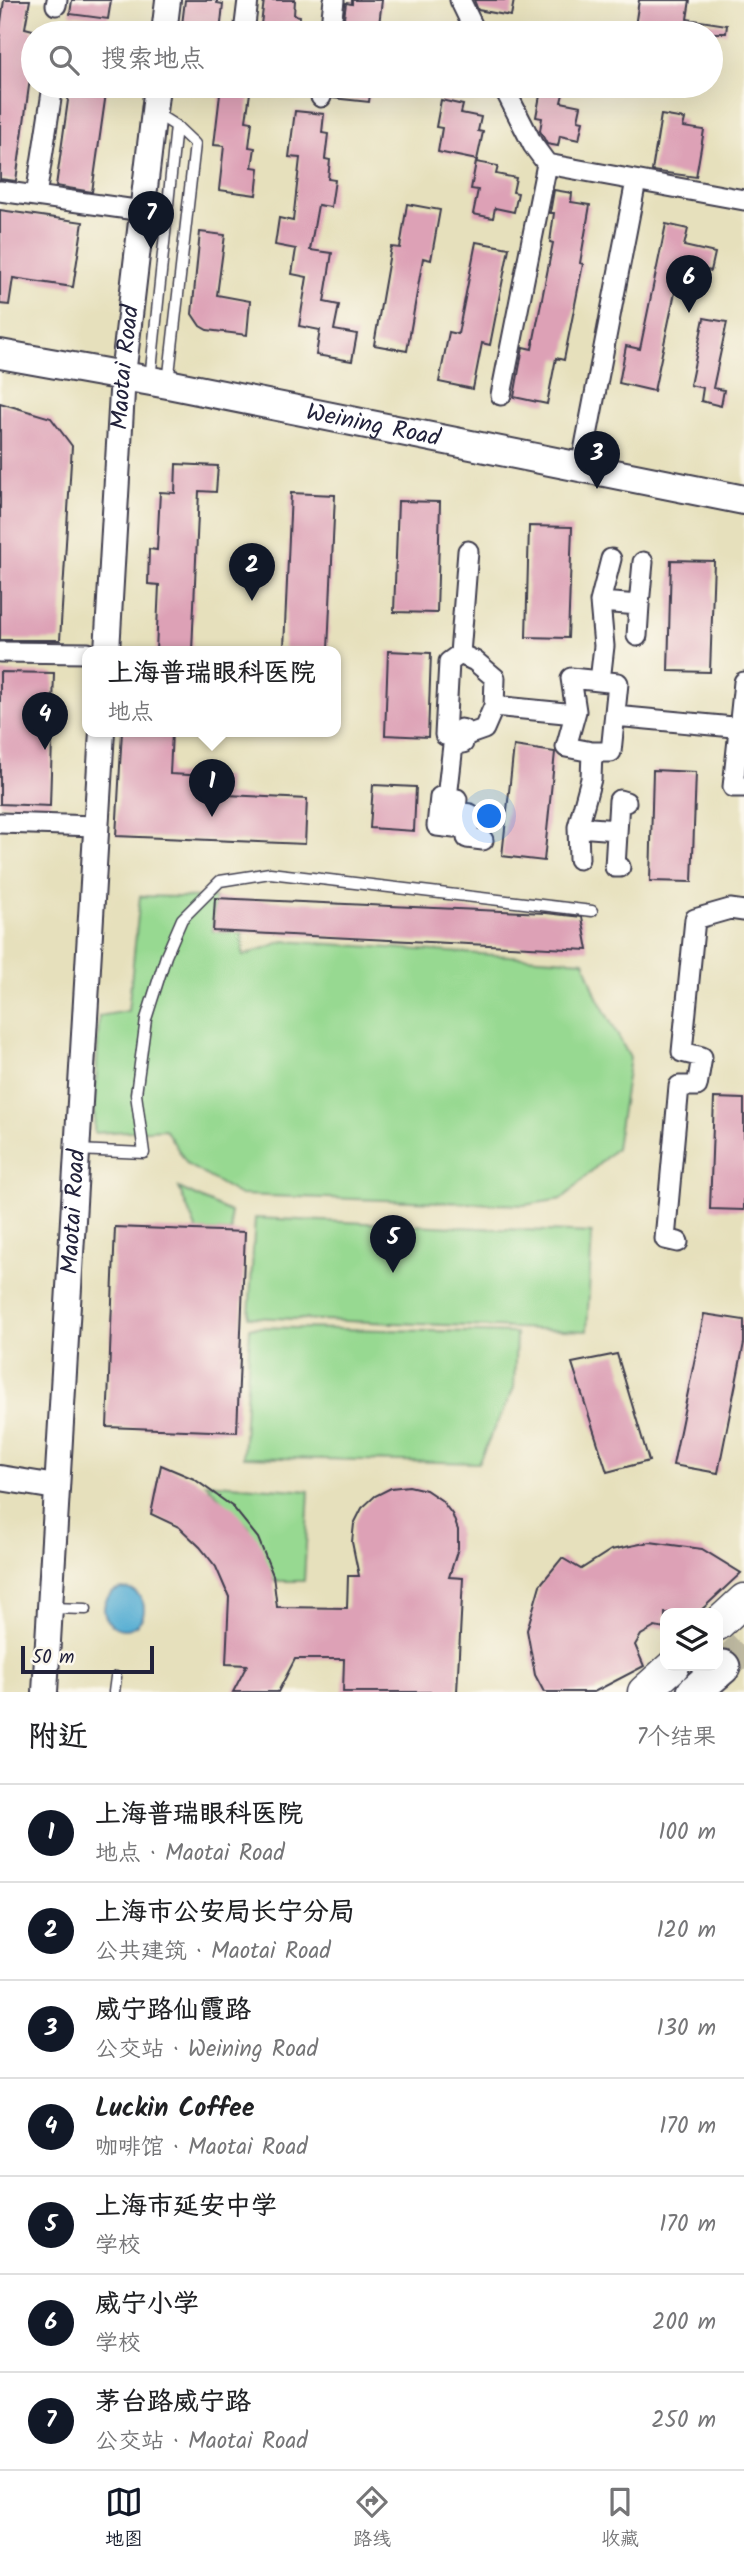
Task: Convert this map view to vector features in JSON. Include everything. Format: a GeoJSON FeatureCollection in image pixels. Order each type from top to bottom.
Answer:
{"type":"FeatureCollection","features":[{"type":"Feature","properties":{"kind":"highway"},"geometry":{"type":"LineString","coordinates":[[694,1692],[718,1671]]}},
{"type":"Feature","properties":{"kind":"main road","name":"Weining Road"},"geometry":{"type":"LineString","coordinates":[[0,354],[147,380],[744,500]]}},
{"type":"Feature","properties":{"kind":"main road"},"geometry":{"type":"LineString","coordinates":[[723,1619],[744,1600]]}},
{"type":"Feature","properties":{"kind":"main road"},"geometry":{"type":"LineString","coordinates":[[644,1692],[667,1671]]}},
{"type":"Feature","properties":{"kind":"street"},"geometry":{"type":"LineString","coordinates":[[165,21],[168,0]]}},
{"type":"Feature","properties":{"kind":"street"},"geometry":{"type":"LineString","coordinates":[[245,21],[248,0]]}},
{"type":"Feature","properties":{"kind":"street"},"geometry":{"type":"LineString","coordinates":[[331,21],[334,0]]}},
{"type":"Feature","properties":{"kind":"street"},"geometry":{"type":"LineString","coordinates":[[460,0],[470,21]]}},
{"type":"Feature","properties":{"kind":"street"},"geometry":{"type":"LineString","coordinates":[[36,196],[51,98]]}},
{"type":"Feature","properties":{"kind":"street","name":"Maotai Road"},"geometry":{"type":"LineString","coordinates":[[108,646],[147,380],[143,211],[156,98]]}},
{"type":"Feature","properties":{"kind":"street"},"geometry":{"type":"LineString","coordinates":[[509,98],[533,145],[547,164],[744,200]]}},
{"type":"Feature","properties":{"kind":"street"},"geometry":{"type":"LineString","coordinates":[[501,396],[547,164]]}},
{"type":"Feature","properties":{"kind":"street"},"geometry":{"type":"LineString","coordinates":[[581,467],[636,181]]}},
{"type":"Feature","properties":{"kind":"street"},"geometry":{"type":"LineString","coordinates":[[0,191],[143,211]]}},
{"type":"Feature","properties":{"kind":"street"},"geometry":{"type":"LineString","coordinates":[[468,551],[467,657],[461,675],[448,674],[454,739],[452,805],[470,814],[467,838],[483,841]]}},
{"type":"Feature","properties":{"kind":"street"},"geometry":{"type":"LineString","coordinates":[[600,681],[604,646],[600,602],[611,559]]}},
{"type":"Feature","properties":{"kind":"street"},"geometry":{"type":"LineString","coordinates":[[637,636],[643,562]]}},
{"type":"Feature","properties":{"kind":"street"},"geometry":{"type":"LineString","coordinates":[[600,602],[639,605]]}},
{"type":"Feature","properties":{"kind":"street"},"geometry":{"type":"LineString","coordinates":[[0,652],[82,653]]}},
{"type":"Feature","properties":{"kind":"street"},"geometry":{"type":"LineString","coordinates":[[454,739],[484,729],[494,706],[495,678],[467,657]]}},
{"type":"Feature","properties":{"kind":"street"},"geometry":{"type":"LineString","coordinates":[[571,678],[618,683],[611,752],[566,747],[575,714],[571,678]]}},
{"type":"Feature","properties":{"kind":"street"},"geometry":{"type":"LineString","coordinates":[[744,682],[733,787],[744,788]]}},
{"type":"Feature","properties":{"kind":"street"},"geometry":{"type":"LineString","coordinates":[[494,706],[575,714]]}},
{"type":"Feature","properties":{"kind":"street"},"geometry":{"type":"LineString","coordinates":[[615,716],[741,727]]}},
{"type":"Feature","properties":{"kind":"street","name":"Maotai Road"},"geometry":{"type":"LineString","coordinates":[[45,1692],[102,737]]}},
{"type":"Feature","properties":{"kind":"street"},"geometry":{"type":"LineString","coordinates":[[579,859],[578,827],[592,779],[592,752]]}},
{"type":"Feature","properties":{"kind":"street"},"geometry":{"type":"LineString","coordinates":[[620,867],[615,867],[619,800],[626,802]]}},
{"type":"Feature","properties":{"kind":"street"},"geometry":{"type":"LineString","coordinates":[[0,823],[96,826]]}},
{"type":"Feature","properties":{"kind":"street"},"geometry":{"type":"LineString","coordinates":[[578,827],[618,830]]}},
{"type":"Feature","properties":{"kind":"street"},"geometry":{"type":"LineString","coordinates":[[678,1242],[665,1239],[679,1086],[697,1086],[702,1057],[682,1052],[695,919],[730,909],[744,911]]}},
{"type":"Feature","properties":{"kind":"street"},"geometry":{"type":"LineString","coordinates":[[0,1478],[56,1487]]}},
{"type":"Feature","properties":{"kind":"lane"},"geometry":{"type":"LineString","coordinates":[[147,380],[195,144],[154,112]]}},
{"type":"Feature","properties":{"kind":"lane"},"geometry":{"type":"LineString","coordinates":[[147,380],[176,127]]}},
{"type":"Feature","properties":{"kind":"lane"},"geometry":{"type":"LineString","coordinates":[[76,1150],[144,1153],[136,1094],[146,1018],[166,956],[182,919],[220,881],[270,873],[592,911]]}},
{"type":"Feature","properties":{"kind":"lane"},"geometry":{"type":"LineString","coordinates":[[50,1608],[86,1609]]}},
{"type":"Feature","properties":{"kind":"lane"},"geometry":{"type":"LineString","coordinates":[[114,1692],[116,1677]]}},
{"type":"Feature","properties":{"kind":"green space"},"geometry":{"type":"Polygon","coordinates":[[[140,896],[215,898],[213,931],[242,932],[243,956],[284,941],[584,961],[596,995],[630,1058],[616,1148],[562,1199],[525,1205],[240,1195],[188,1165],[165,1129],[94,1133],[99,1016],[128,1011],[140,896]]]}},
{"type":"Feature","properties":{"kind":"green space"},"geometry":{"type":"Polygon","coordinates":[[[179,1188],[230,1212],[231,1232],[197,1231],[179,1188]]]}},
{"type":"Feature","properties":{"kind":"green space"},"geometry":{"type":"Polygon","coordinates":[[[255,1218],[592,1233],[587,1331],[249,1317],[255,1218]]]}},
{"type":"Feature","properties":{"kind":"green space"},"geometry":{"type":"Polygon","coordinates":[[[250,1327],[516,1333],[514,1388],[478,1463],[243,1457],[250,1327]]]}},
{"type":"Feature","properties":{"kind":"green space"},"geometry":{"type":"Polygon","coordinates":[[[205,1483],[309,1491],[304,1581],[274,1581],[249,1527],[205,1483]]]}},
{"type":"Feature","properties":{"kind":"water"},"geometry":{"type":"Polygon","coordinates":[[[124,1589],[138,1595],[144,1609],[138,1623],[124,1629],[110,1623],[104,1609],[110,1595],[124,1589]]]}},
{"type":"Feature","properties":{"kind":"building"},"geometry":{"type":"Polygon","coordinates":[[[4,0],[30,0],[26,21],[21,21],[21,98],[27,98],[16,181],[0,179],[0,29],[4,0]]]}},
{"type":"Feature","properties":{"kind":"building"},"geometry":{"type":"Polygon","coordinates":[[[72,0],[111,0],[108,19],[70,14],[72,0]]]}},
{"type":"Feature","properties":{"kind":"building"},"geometry":{"type":"Polygon","coordinates":[[[185,0],[217,0],[217,3],[223,4],[221,21],[182,21],[185,0]]]}},
{"type":"Feature","properties":{"kind":"building"},"geometry":{"type":"Polygon","coordinates":[[[264,0],[295,0],[294,15],[300,16],[299,21],[261,21],[264,0]]]}},
{"type":"Feature","properties":{"kind":"building"},"geometry":{"type":"Polygon","coordinates":[[[352,0],[382,0],[379,21],[344,21],[346,3],[352,4],[352,0]]]}},
{"type":"Feature","properties":{"kind":"building"},"geometry":{"type":"Polygon","coordinates":[[[474,0],[514,0],[511,16],[478,10],[474,0]]]}},
{"type":"Feature","properties":{"kind":"building"},"geometry":{"type":"Polygon","coordinates":[[[639,0],[690,0],[687,19],[700,21],[636,21],[639,0]]]}},
{"type":"Feature","properties":{"kind":"building"},"geometry":{"type":"Polygon","coordinates":[[[68,98],[105,98],[92,192],[56,186],[68,98]]]}},
{"type":"Feature","properties":{"kind":"building"},"geometry":{"type":"Polygon","coordinates":[[[220,98],[249,98],[246,121],[252,122],[249,147],[255,148],[252,167],[259,168],[256,195],[219,190],[224,146],[214,145],[220,98]]]}},
{"type":"Feature","properties":{"kind":"building"},"geometry":{"type":"Polygon","coordinates":[[[333,98],[370,98],[369,102],[333,98]]]}},
{"type":"Feature","properties":{"kind":"building"},"geometry":{"type":"Polygon","coordinates":[[[540,98],[562,98],[561,102],[581,106],[578,120],[583,121],[579,140],[560,136],[558,146],[547,144],[540,131],[542,118],[536,117],[540,98]]]}},
{"type":"Feature","properties":{"kind":"building"},"geometry":{"type":"Polygon","coordinates":[[[441,100],[463,105],[461,113],[481,117],[478,131],[483,132],[477,160],[438,152],[442,128],[436,127],[441,100]]]}},
{"type":"Feature","properties":{"kind":"building"},"geometry":{"type":"Polygon","coordinates":[[[295,111],[324,114],[322,133],[328,134],[325,159],[330,160],[328,179],[335,180],[331,207],[318,205],[310,250],[332,253],[324,302],[339,305],[334,330],[357,334],[352,361],[316,355],[320,330],[299,326],[307,277],[292,274],[296,249],[275,245],[279,218],[293,221],[300,158],[289,157],[295,111]]]}},
{"type":"Feature","properties":{"kind":"building"},"geometry":{"type":"Polygon","coordinates":[[[661,115],[685,119],[683,127],[704,130],[696,177],[652,171],[661,115]]]}},
{"type":"Feature","properties":{"kind":"building"},"geometry":{"type":"Polygon","coordinates":[[[476,162],[498,166],[496,174],[516,178],[513,192],[518,193],[514,212],[495,208],[493,218],[473,214],[478,190],[471,189],[476,162]]]}},
{"type":"Feature","properties":{"kind":"building"},"geometry":{"type":"Polygon","coordinates":[[[554,190],[572,193],[571,202],[590,205],[580,263],[583,264],[564,360],[556,358],[547,404],[514,397],[523,347],[532,349],[553,243],[550,242],[554,213],[550,213],[554,190]]]}},
{"type":"Feature","properties":{"kind":"building"},"geometry":{"type":"Polygon","coordinates":[[[407,204],[440,210],[431,260],[423,258],[407,351],[374,345],[391,247],[400,248],[407,204]]]}},
{"type":"Feature","properties":{"kind":"building"},"geometry":{"type":"Polygon","coordinates":[[[0,210],[83,222],[73,287],[13,278],[9,305],[0,304],[0,210]]]}},
{"type":"Feature","properties":{"kind":"building"},"geometry":{"type":"Polygon","coordinates":[[[666,224],[688,229],[684,246],[715,253],[711,271],[681,264],[654,391],[619,383],[626,346],[640,349],[666,224]]]}},
{"type":"Feature","properties":{"kind":"building"},"geometry":{"type":"Polygon","coordinates":[[[200,232],[225,235],[217,295],[250,301],[247,335],[207,330],[200,326],[192,314],[200,232]]]}},
{"type":"Feature","properties":{"kind":"building"},"geometry":{"type":"Polygon","coordinates":[[[476,242],[509,248],[490,345],[482,343],[473,389],[439,382],[449,332],[458,334],[476,242]]]}},
{"type":"Feature","properties":{"kind":"building"},"geometry":{"type":"Polygon","coordinates":[[[704,318],[727,322],[713,388],[724,390],[721,406],[701,401],[703,388],[690,385],[704,318]]]}},
{"type":"Feature","properties":{"kind":"building"},"geometry":{"type":"Polygon","coordinates":[[[0,403],[51,418],[72,446],[60,640],[0,640],[0,403]]]}},
{"type":"Feature","properties":{"kind":"building"},"geometry":{"type":"Polygon","coordinates":[[[176,464],[218,466],[216,492],[199,491],[192,646],[156,646],[159,585],[148,584],[149,549],[157,550],[160,492],[175,493],[176,464]]]}},
{"type":"Feature","properties":{"kind":"building"},"geometry":{"type":"Polygon","coordinates":[[[291,493],[335,495],[328,646],[284,646],[291,493]]]}},
{"type":"Feature","properties":{"kind":"building"},"geometry":{"type":"Polygon","coordinates":[[[398,501],[440,502],[437,613],[394,612],[398,501]]]}},
{"type":"Feature","properties":{"kind":"building"},"geometry":{"type":"Polygon","coordinates":[[[529,526],[572,527],[568,638],[526,637],[529,526]]]}},
{"type":"Feature","properties":{"kind":"building"},"geometry":{"type":"Polygon","coordinates":[[[671,560],[714,561],[710,672],[668,671],[671,560]]]}},
{"type":"Feature","properties":{"kind":"building"},"geometry":{"type":"Polygon","coordinates":[[[388,651],[431,653],[428,737],[385,735],[388,651]]]}},
{"type":"Feature","properties":{"kind":"building"},"geometry":{"type":"Polygon","coordinates":[[[0,672],[54,673],[50,806],[0,804],[0,672]]]}},
{"type":"Feature","properties":{"kind":"building"},"geometry":{"type":"Polygon","coordinates":[[[122,737],[172,737],[170,774],[228,777],[227,795],[307,799],[305,844],[116,836],[122,737]]]}},
{"type":"Feature","properties":{"kind":"building"},"geometry":{"type":"Polygon","coordinates":[[[514,746],[555,752],[544,861],[502,856],[514,746]]]}},
{"type":"Feature","properties":{"kind":"building"},"geometry":{"type":"Polygon","coordinates":[[[653,770],[696,772],[692,882],[650,881],[653,770]]]}},
{"type":"Feature","properties":{"kind":"building"},"geometry":{"type":"Polygon","coordinates":[[[373,785],[416,787],[414,831],[370,828],[373,785]]]}},
{"type":"Feature","properties":{"kind":"building"},"geometry":{"type":"Polygon","coordinates":[[[215,898],[546,913],[582,917],[588,950],[213,931],[215,898]]]}},
{"type":"Feature","properties":{"kind":"building"},"geometry":{"type":"Polygon","coordinates":[[[714,1098],[744,1099],[744,1210],[710,1209],[714,1098]]]}},
{"type":"Feature","properties":{"kind":"building"},"geometry":{"type":"Polygon","coordinates":[[[115,1227],[245,1232],[237,1432],[107,1427],[115,1227]]]}},
{"type":"Feature","properties":{"kind":"building"},"geometry":{"type":"Polygon","coordinates":[[[704,1314],[744,1320],[744,1343],[718,1473],[673,1465],[704,1314]]]}},
{"type":"Feature","properties":{"kind":"building"},"geometry":{"type":"Polygon","coordinates":[[[617,1354],[649,1461],[607,1472],[572,1363],[617,1354]]]}},
{"type":"Feature","properties":{"kind":"building"},"geometry":{"type":"Polygon","coordinates":[[[161,1465],[194,1479],[233,1507],[258,1538],[273,1575],[277,1607],[347,1608],[348,1576],[359,1576],[352,1542],[354,1524],[362,1508],[375,1496],[391,1488],[409,1486],[426,1490],[441,1500],[452,1514],[458,1530],[458,1548],[449,1577],[463,1578],[457,1692],[343,1692],[344,1659],[295,1659],[278,1692],[233,1692],[247,1665],[226,1664],[229,1597],[216,1567],[200,1547],[179,1527],[151,1514],[161,1465]]]}},
{"type":"Feature","properties":{"kind":"building"},"geometry":{"type":"Polygon","coordinates":[[[650,1542],[702,1549],[741,1573],[703,1608],[660,1608],[660,1628],[655,1627],[641,1635],[635,1645],[644,1666],[594,1692],[544,1692],[535,1675],[527,1630],[540,1585],[562,1558],[581,1569],[611,1550],[650,1542]]]}},
{"type":"Feature","properties":{"kind":"tunnel"},"geometry":{"type":"LineString","coordinates":[[723,1667],[744,1647]]}},
{"type":"Feature","properties":{"kind":"place","name":"茅台路威宁路"},"geometry":{"type":"Point","coordinates":[151,249]}},
{"type":"Feature","properties":{"kind":"place","name":"威宁小学"},"geometry":{"type":"Point","coordinates":[689,313]}},
{"type":"Feature","properties":{"kind":"place","name":"威宁路仙霞路"},"geometry":{"type":"Point","coordinates":[597,489]}},
{"type":"Feature","properties":{"kind":"place","name":"上海市公安局长宁分局"},"geometry":{"type":"Point","coordinates":[252,601]}},
{"type":"Feature","properties":{"kind":"place","name":"Luckin Coffee"},"geometry":{"type":"Point","coordinates":[45,750]}},
{"type":"Feature","properties":{"kind":"place","name":"上海普瑞眼科医院"},"geometry":{"type":"Point","coordinates":[212,817]}},
{"type":"Feature","properties":{"kind":"place","name":"上海市延安中学"},"geometry":{"type":"Point","coordinates":[393,1273]}}]}
